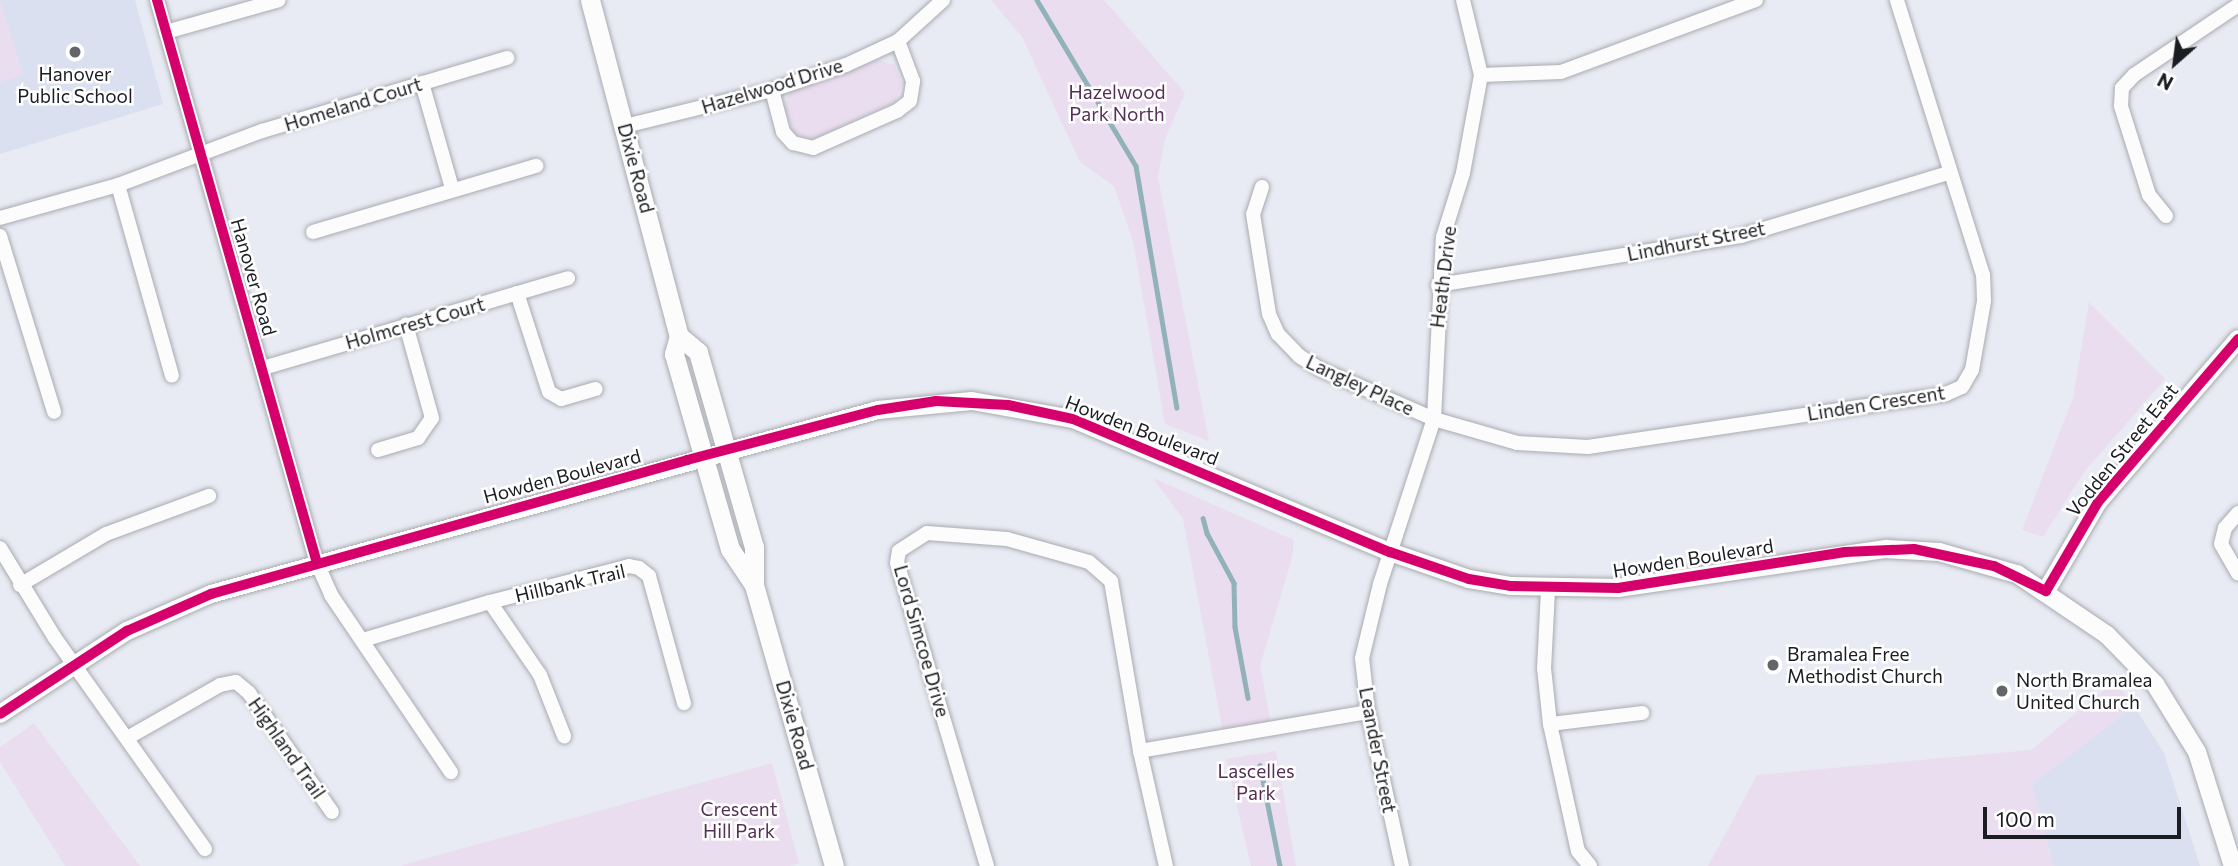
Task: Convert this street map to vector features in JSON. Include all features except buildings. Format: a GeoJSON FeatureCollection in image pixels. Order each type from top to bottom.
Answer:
{"type":"FeatureCollection","features":[{"type":"Feature","properties":{"kind":"main road","name":"Dixie Road"},"geometry":{"type":"LineString","coordinates":[[590,0],[679,336],[674,354],[730,549],[754,585]]}},
{"type":"Feature","properties":{"kind":"main road","name":"Dixie Road"},"geometry":{"type":"LineString","coordinates":[[679,336],[698,352],[754,547],[754,585],[834,866]]}},
{"type":"Feature","properties":{"kind":"street","name":"Hanover Road"},"geometry":{"type":"LineString","coordinates":[[157,0],[317,563],[331,595],[451,772]]}},
{"type":"Feature","properties":{"kind":"street"},"geometry":{"type":"LineString","coordinates":[[166,32],[279,0]]}},
{"type":"Feature","properties":{"kind":"street","name":"Hazelwood Drive"},"geometry":{"type":"LineString","coordinates":[[625,126],[772,90],[898,41],[943,0]]}},
{"type":"Feature","properties":{"kind":"street","name":"Heath Drive"},"geometry":{"type":"LineString","coordinates":[[1390,552],[1434,419],[1438,285],[1443,237],[1463,173],[1481,75],[1463,0]]}},
{"type":"Feature","properties":{"kind":"street"},"geometry":{"type":"LineString","coordinates":[[1481,75],[1561,72],[1756,0]]}},
{"type":"Feature","properties":{"kind":"street","name":"Linden Crescent"},"geometry":{"type":"LineString","coordinates":[[1434,419],[1517,443],[1588,447],[1946,394],[1962,387],[1972,370],[1984,301],[1983,275],[1948,173],[1897,0]]}},
{"type":"Feature","properties":{"kind":"street"},"geometry":{"type":"LineString","coordinates":[[2166,216],[2149,195],[2121,106],[2122,88],[2134,75],[2238,5]]}},
{"type":"Feature","properties":{"kind":"street"},"geometry":{"type":"LineString","coordinates":[[772,90],[783,132],[793,144],[813,148],[897,111],[910,101],[913,81],[898,41]]}},
{"type":"Feature","properties":{"kind":"street","name":"Homeland Court"},"geometry":{"type":"LineString","coordinates":[[0,218],[118,185],[262,131],[507,58]]}},
{"type":"Feature","properties":{"kind":"street"},"geometry":{"type":"LineString","coordinates":[[422,83],[452,188]]}},
{"type":"Feature","properties":{"kind":"street"},"geometry":{"type":"LineString","coordinates":[[313,232],[452,188],[536,166]]}},
{"type":"Feature","properties":{"kind":"street","name":"Lindhurst Street"},"geometry":{"type":"LineString","coordinates":[[1438,285],[1741,236],[1948,173]]}},
{"type":"Feature","properties":{"kind":"street"},"geometry":{"type":"LineString","coordinates":[[118,185],[172,376]]}},
{"type":"Feature","properties":{"kind":"street","name":"Langley Place"},"geometry":{"type":"LineString","coordinates":[[1262,187],[1253,215],[1269,314],[1278,334],[1299,356],[1320,369],[1434,419]]}},
{"type":"Feature","properties":{"kind":"street"},"geometry":{"type":"LineString","coordinates":[[0,236],[54,412]]}},
{"type":"Feature","properties":{"kind":"street","name":"Holmcrest Court"},"geometry":{"type":"LineString","coordinates":[[263,368],[568,278]]}},
{"type":"Feature","properties":{"kind":"street"},"geometry":{"type":"LineString","coordinates":[[517,293],[549,392],[561,398],[596,389]]}},
{"type":"Feature","properties":{"kind":"street"},"geometry":{"type":"LineString","coordinates":[[378,450],[418,438],[432,418],[406,325]]}},
{"type":"Feature","properties":{"kind":"street","name":"Vodden Street East"},"geometry":{"type":"LineString","coordinates":[[2046,591],[2098,502],[2238,339]]}},
{"type":"Feature","properties":{"kind":"street","name":"Howden Boulevard"},"geometry":{"type":"LineString","coordinates":[[0,714],[74,663],[171,610],[317,563],[703,456],[905,405],[972,401],[1008,405],[1101,428],[1390,552],[1469,579],[1548,590],[1618,588],[1845,552],[1914,549],[1994,566],[2046,591],[2129,654],[2180,720],[2197,752],[2232,866]]}},
{"type":"Feature","properties":{"kind":"street"},"geometry":{"type":"LineString","coordinates":[[20,585],[106,534],[209,495]]}},
{"type":"Feature","properties":{"kind":"street"},"geometry":{"type":"LineString","coordinates":[[2238,513],[2225,528],[2221,544],[2238,573]]}},
{"type":"Feature","properties":{"kind":"street","name":"Lord Simcoe Drive"},"geometry":{"type":"LineString","coordinates":[[987,866],[897,563],[899,551],[928,533],[1007,539],[1089,562],[1111,582],[1140,751],[1166,866]]}},
{"type":"Feature","properties":{"kind":"street"},"geometry":{"type":"LineString","coordinates":[[0,548],[20,585],[205,849]]}},
{"type":"Feature","properties":{"kind":"street","name":"Leander Street"},"geometry":{"type":"LineString","coordinates":[[1390,552],[1362,658],[1368,712],[1402,866]]}},
{"type":"Feature","properties":{"kind":"street","name":"Hillbank Trail"},"geometry":{"type":"LineString","coordinates":[[363,640],[489,602],[629,566],[639,568],[649,576],[684,703]]}},
{"type":"Feature","properties":{"kind":"street"},"geometry":{"type":"LineString","coordinates":[[1548,590],[1544,668],[1550,724],[1578,850],[1590,866]]}},
{"type":"Feature","properties":{"kind":"street"},"geometry":{"type":"LineString","coordinates":[[489,602],[540,675],[564,736]]}},
{"type":"Feature","properties":{"kind":"street","name":"Highland Trail"},"geometry":{"type":"LineString","coordinates":[[129,737],[219,685],[236,682],[249,693],[332,812]]}},
{"type":"Feature","properties":{"kind":"street"},"geometry":{"type":"LineString","coordinates":[[1140,751],[1368,712]]}},
{"type":"Feature","properties":{"kind":"street"},"geometry":{"type":"LineString","coordinates":[[1550,724],[1642,713]]}},
{"type":"Feature","properties":{"kind":"shaded area","name":"Hanover Public School"},"geometry":{"type":"Polygon","coordinates":[[[0,0],[135,0],[163,104],[0,154],[0,0]]]}},
{"type":"Feature","properties":{"kind":"shaded area"},"geometry":{"type":"Polygon","coordinates":[[[2134,706],[2164,753],[2200,866],[2053,866],[2032,784],[2134,706]]]}},
{"type":"Feature","properties":{"kind":"green space"},"geometry":{"type":"Polygon","coordinates":[[[0,0],[23,75],[0,82],[0,0]]]}},
{"type":"Feature","properties":{"kind":"green space","name":"Hazelwood Park North"},"geometry":{"type":"Polygon","coordinates":[[[991,0],[1104,0],[1185,93],[1165,139],[1158,177],[1209,441],[1165,424],[1133,241],[1114,186],[1080,162],[1022,37],[991,0]]]}},
{"type":"Feature","properties":{"kind":"green space"},"geometry":{"type":"Polygon","coordinates":[[[878,60],[895,65],[902,84],[895,102],[813,139],[794,133],[784,108],[789,92],[878,60]]]}},
{"type":"Feature","properties":{"kind":"green space"},"geometry":{"type":"Polygon","coordinates":[[[2089,302],[2165,379],[2084,472],[2043,537],[2022,530],[2073,398],[2089,302]]]}},
{"type":"Feature","properties":{"kind":"green space"},"geometry":{"type":"Polygon","coordinates":[[[1153,478],[1294,540],[1292,558],[1260,666],[1271,723],[1223,732],[1183,519],[1153,478]]]}},
{"type":"Feature","properties":{"kind":"green space"},"geometry":{"type":"Polygon","coordinates":[[[2115,681],[2134,706],[2032,784],[2053,866],[1708,866],[1757,775],[2031,750],[2115,681]]]}},
{"type":"Feature","properties":{"kind":"green space"},"geometry":{"type":"Polygon","coordinates":[[[34,723],[140,866],[65,866],[0,762],[0,747],[34,723]]]}},
{"type":"Feature","properties":{"kind":"green space","name":"Lascelles Park"},"geometry":{"type":"Polygon","coordinates":[[[1276,751],[1296,866],[1251,866],[1226,759],[1276,751]]]}},
{"type":"Feature","properties":{"kind":"green space","name":"Crescent Hill Park"},"geometry":{"type":"Polygon","coordinates":[[[772,763],[799,863],[790,866],[399,866],[772,763]]]}},
{"type":"Feature","properties":{"kind":"waterway"},"geometry":{"type":"LineString","coordinates":[[1037,0],[1136,166],[1177,408]]}},
{"type":"Feature","properties":{"kind":"waterway"},"geometry":{"type":"LineString","coordinates":[[1203,518],[1207,533],[1234,583],[1235,627],[1248,698]]}},
{"type":"Feature","properties":{"kind":"waterway"},"geometry":{"type":"LineString","coordinates":[[1260,765],[1280,866]]}},
{"type":"Feature","properties":{"kind":"cycle path"},"geometry":{"type":"LineString","coordinates":[[157,0],[317,563]]}},
{"type":"Feature","properties":{"kind":"cycle path"},"geometry":{"type":"LineString","coordinates":[[0,714],[127,631],[211,594],[687,460],[878,410],[936,401],[1008,405],[1073,419],[1390,552],[1469,579],[1511,586],[1618,588],[1845,552],[1914,549],[1994,566],[2046,591],[2098,502],[2238,339]]}},
{"type":"Feature","properties":{"kind":"place","name":"Hanover Public School"},"geometry":{"type":"Point","coordinates":[75,52]}},
{"type":"Feature","properties":{"kind":"place","name":"Bramalea Free Methodist Church"},"geometry":{"type":"Point","coordinates":[1773,665]}},
{"type":"Feature","properties":{"kind":"place","name":"North Bramalea United Church"},"geometry":{"type":"Point","coordinates":[2002,691]}}]}
